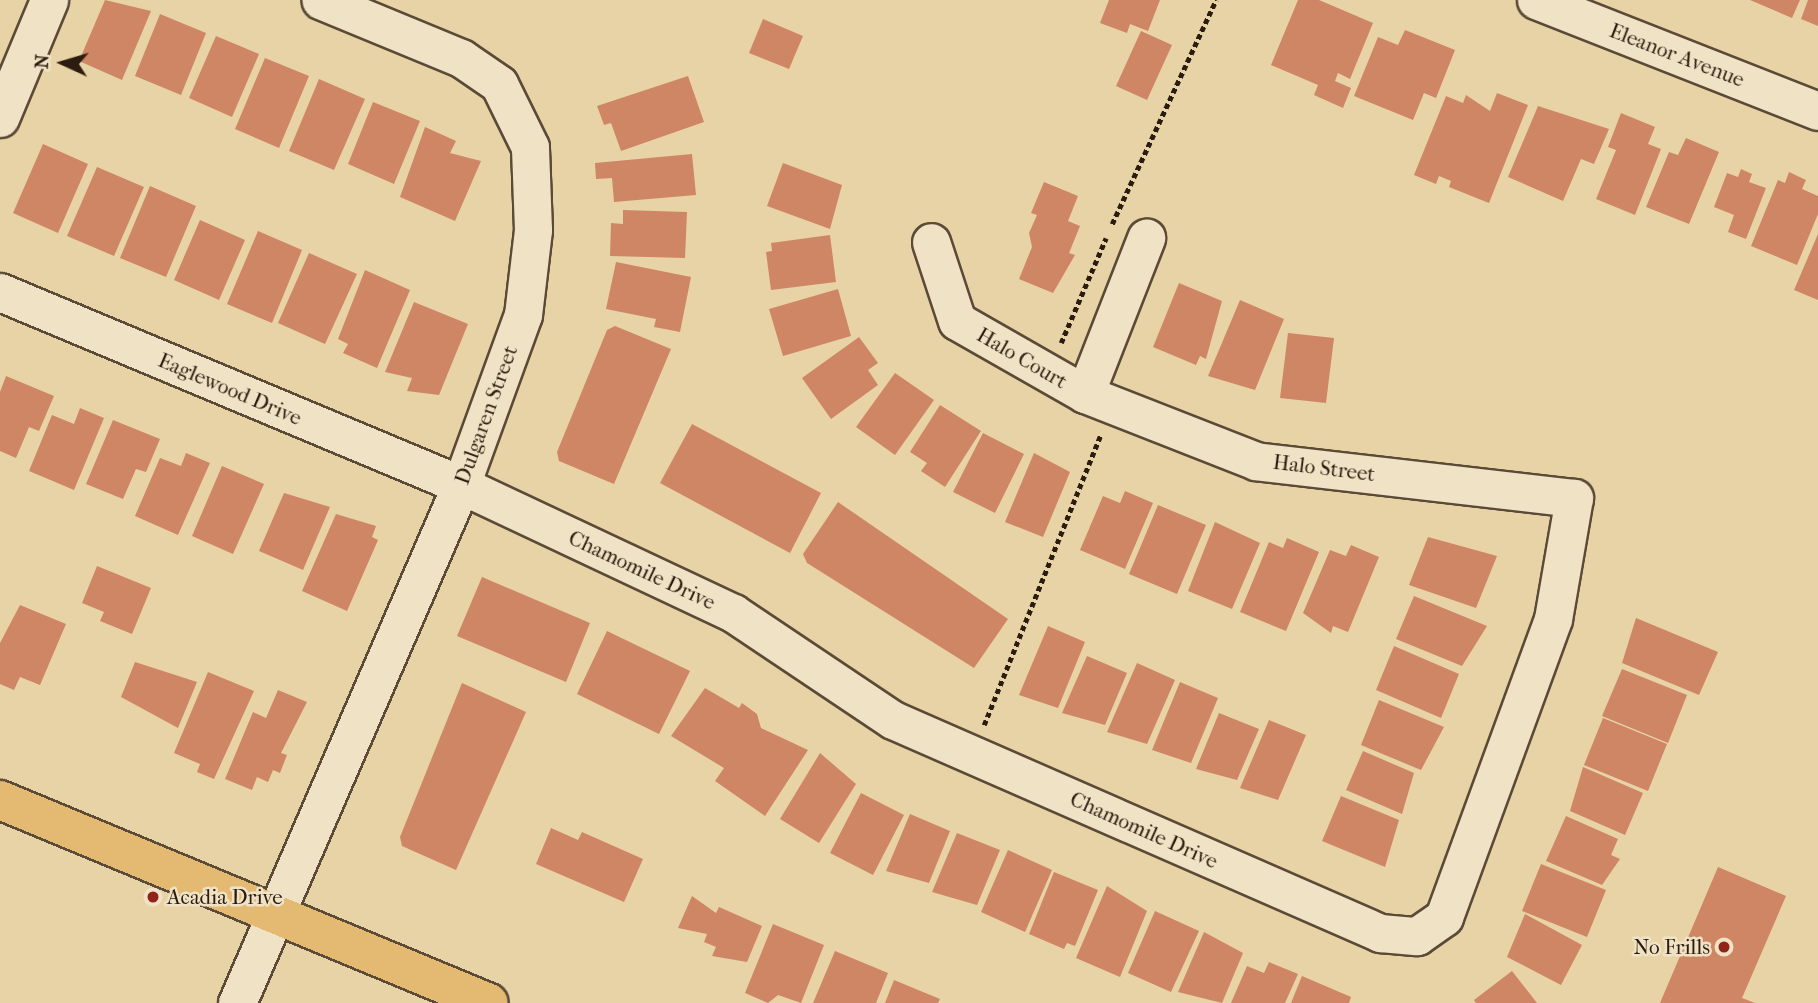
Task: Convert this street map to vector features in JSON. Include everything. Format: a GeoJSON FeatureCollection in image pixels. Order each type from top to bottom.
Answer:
{"type":"FeatureCollection","features":[{"type":"Feature","properties":{"kind":"main road"},"geometry":{"type":"LineString","coordinates":[[0,800],[270,915],[489,1003]]}},
{"type":"Feature","properties":{"kind":"street"},"geometry":{"type":"LineString","coordinates":[[0,118],[49,0]]}},
{"type":"Feature","properties":{"kind":"street","name":"Dulgaren Street"},"geometry":{"type":"LineString","coordinates":[[270,915],[461,485],[523,315],[533,230],[530,147],[499,84],[461,58],[320,0]]}},
{"type":"Feature","properties":{"kind":"street","name":"Eleanor Avenue"},"geometry":{"type":"LineString","coordinates":[[1536,0],[1818,111]]}},
{"type":"Feature","properties":{"kind":"street"},"geometry":{"type":"LineString","coordinates":[[1099,399],[1146,238]]}},
{"type":"Feature","properties":{"kind":"street","name":"Halo Court"},"geometry":{"type":"LineString","coordinates":[[932,242],[957,321],[1099,399]]}},
{"type":"Feature","properties":{"kind":"street","name":"Eaglewood Drive"},"geometry":{"type":"LineString","coordinates":[[0,292],[461,485]]}},
{"type":"Feature","properties":{"kind":"street","name":"Halo Street"},"geometry":{"type":"LineString","coordinates":[[1099,399],[1256,460],[1574,498]]}},
{"type":"Feature","properties":{"kind":"street","name":"Chamomile Drive"},"geometry":{"type":"LineString","coordinates":[[461,485],[733,612],[893,720],[1380,933],[1417,936],[1444,917],[1553,619],[1574,498]]}},
{"type":"Feature","properties":{"kind":"street"},"geometry":{"type":"LineString","coordinates":[[237,1003],[270,915]]}},
{"type":"Feature","properties":{"kind":"path"},"geometry":{"type":"LineString","coordinates":[[1048,373],[1216,0]]}},
{"type":"Feature","properties":{"kind":"path"},"geometry":{"type":"LineString","coordinates":[[972,755],[1099,399]]}},
{"type":"Feature","properties":{"kind":"building"},"geometry":{"type":"Polygon","coordinates":[[[105,0],[151,11],[122,80],[79,61],[105,0]]]}},
{"type":"Feature","properties":{"kind":"building"},"geometry":{"type":"Polygon","coordinates":[[[1109,0],[1160,0],[1148,31],[1130,24],[1127,33],[1100,23],[1109,0]]]}},
{"type":"Feature","properties":{"kind":"building"},"geometry":{"type":"Polygon","coordinates":[[[1298,0],[1319,0],[1373,23],[1350,79],[1338,73],[1335,81],[1351,88],[1343,108],[1314,95],[1318,85],[1271,65],[1298,0]]]}},
{"type":"Feature","properties":{"kind":"building"},"geometry":{"type":"Polygon","coordinates":[[[1750,0],[1800,0],[1792,18],[1750,0]]]}},
{"type":"Feature","properties":{"kind":"building"},"geometry":{"type":"Polygon","coordinates":[[[1808,0],[1818,0],[1818,26],[1801,19],[1808,0]]]}},
{"type":"Feature","properties":{"kind":"building"},"geometry":{"type":"Polygon","coordinates":[[[160,14],[206,33],[181,95],[135,76],[160,14]]]}},
{"type":"Feature","properties":{"kind":"building"},"geometry":{"type":"Polygon","coordinates":[[[763,19],[803,36],[789,69],[749,53],[763,19]]]}},
{"type":"Feature","properties":{"kind":"building"},"geometry":{"type":"Polygon","coordinates":[[[1405,30],[1455,50],[1436,98],[1424,93],[1413,120],[1354,96],[1378,37],[1398,45],[1405,30]]]}},
{"type":"Feature","properties":{"kind":"building"},"geometry":{"type":"Polygon","coordinates":[[[1141,31],[1172,45],[1147,100],[1116,86],[1141,31]]]}},
{"type":"Feature","properties":{"kind":"building"},"geometry":{"type":"Polygon","coordinates":[[[216,36],[259,54],[232,117],[189,98],[216,36]]]}},
{"type":"Feature","properties":{"kind":"building"},"geometry":{"type":"Polygon","coordinates":[[[265,58],[309,76],[279,148],[235,129],[265,58]]]}},
{"type":"Feature","properties":{"kind":"building"},"geometry":{"type":"Polygon","coordinates":[[[688,76],[704,122],[621,151],[611,123],[604,125],[597,106],[688,76]]]}},
{"type":"Feature","properties":{"kind":"building"},"geometry":{"type":"Polygon","coordinates":[[[319,79],[365,99],[334,170],[289,151],[319,79]]]}},
{"type":"Feature","properties":{"kind":"building"},"geometry":{"type":"Polygon","coordinates":[[[1497,93],[1528,105],[1489,203],[1449,187],[1451,181],[1439,176],[1436,184],[1414,175],[1446,96],[1463,103],[1466,95],[1490,111],[1497,93]]]}},
{"type":"Feature","properties":{"kind":"building"},"geometry":{"type":"Polygon","coordinates":[[[373,102],[420,121],[394,184],[348,164],[373,102]]]}},
{"type":"Feature","properties":{"kind":"building"},"geometry":{"type":"Polygon","coordinates":[[[1538,106],[1609,129],[1594,164],[1581,159],[1563,201],[1508,177],[1538,106]]]}},
{"type":"Feature","properties":{"kind":"building"},"geometry":{"type":"Polygon","coordinates":[[[1621,113],[1655,127],[1648,144],[1661,149],[1635,215],[1596,199],[1616,150],[1608,147],[1621,113]]]}},
{"type":"Feature","properties":{"kind":"building"},"geometry":{"type":"Polygon","coordinates":[[[425,127],[456,141],[450,153],[481,161],[455,221],[400,197],[425,127]]]}},
{"type":"Feature","properties":{"kind":"building"},"geometry":{"type":"Polygon","coordinates":[[[1686,138],[1719,152],[1689,224],[1646,207],[1669,152],[1678,155],[1686,138]]]}},
{"type":"Feature","properties":{"kind":"building"},"geometry":{"type":"Polygon","coordinates":[[[43,144],[88,164],[58,233],[13,213],[43,144]]]}},
{"type":"Feature","properties":{"kind":"building"},"geometry":{"type":"Polygon","coordinates":[[[692,154],[696,195],[614,202],[612,178],[596,179],[595,163],[692,154]]]}},
{"type":"Feature","properties":{"kind":"building"},"geometry":{"type":"Polygon","coordinates":[[[783,163],[842,185],[830,229],[767,206],[783,163]]]}},
{"type":"Feature","properties":{"kind":"building"},"geometry":{"type":"Polygon","coordinates":[[[97,167],[144,187],[114,256],[67,236],[97,167]]]}},
{"type":"Feature","properties":{"kind":"building"},"geometry":{"type":"Polygon","coordinates":[[[1741,169],[1752,174],[1749,182],[1766,188],[1746,239],[1728,232],[1734,215],[1714,207],[1727,173],[1738,177],[1741,169]]]}},
{"type":"Feature","properties":{"kind":"building"},"geometry":{"type":"Polygon","coordinates":[[[1789,172],[1806,180],[1802,189],[1818,196],[1818,214],[1797,265],[1751,246],[1778,180],[1785,183],[1789,172]]]}},
{"type":"Feature","properties":{"kind":"building"},"geometry":{"type":"Polygon","coordinates":[[[1044,182],[1078,196],[1068,221],[1080,226],[1069,253],[1075,255],[1053,293],[1019,279],[1032,247],[1029,233],[1037,215],[1031,213],[1044,182]]]}},
{"type":"Feature","properties":{"kind":"building"},"geometry":{"type":"Polygon","coordinates":[[[150,186],[196,206],[166,277],[120,258],[150,186]]]}},
{"type":"Feature","properties":{"kind":"building"},"geometry":{"type":"Polygon","coordinates":[[[623,210],[687,212],[685,258],[610,256],[611,223],[623,224],[623,210]]]}},
{"type":"Feature","properties":{"kind":"building"},"geometry":{"type":"Polygon","coordinates":[[[200,220],[245,240],[219,300],[174,280],[200,220]]]}},
{"type":"Feature","properties":{"kind":"building"},"geometry":{"type":"Polygon","coordinates":[[[258,231],[302,250],[272,323],[227,304],[258,231]]]}},
{"type":"Feature","properties":{"kind":"building"},"geometry":{"type":"Polygon","coordinates":[[[1818,234],[1818,300],[1794,290],[1818,234]]]}},
{"type":"Feature","properties":{"kind":"building"},"geometry":{"type":"Polygon","coordinates":[[[830,235],[836,282],[771,290],[766,252],[772,251],[771,243],[830,235]]]}},
{"type":"Feature","properties":{"kind":"building"},"geometry":{"type":"Polygon","coordinates":[[[309,253],[357,274],[325,344],[278,323],[309,253]]]}},
{"type":"Feature","properties":{"kind":"building"},"geometry":{"type":"Polygon","coordinates":[[[616,262],[691,277],[680,332],[654,327],[656,319],[606,309],[616,262]]]}},
{"type":"Feature","properties":{"kind":"building"},"geometry":{"type":"Polygon","coordinates":[[[365,270],[410,290],[377,368],[343,353],[348,344],[338,339],[365,270]]]}},
{"type":"Feature","properties":{"kind":"building"},"geometry":{"type":"Polygon","coordinates":[[[1179,283],[1222,301],[1206,359],[1200,356],[1196,365],[1153,347],[1179,283]]]}},
{"type":"Feature","properties":{"kind":"building"},"geometry":{"type":"Polygon","coordinates":[[[838,289],[851,336],[783,356],[769,309],[838,289]]]}},
{"type":"Feature","properties":{"kind":"building"},"geometry":{"type":"Polygon","coordinates":[[[1240,300],[1284,319],[1255,390],[1208,376],[1240,300]]]}},
{"type":"Feature","properties":{"kind":"building"},"geometry":{"type":"Polygon","coordinates":[[[414,302],[468,324],[439,395],[407,391],[412,378],[385,372],[414,302]]]}},
{"type":"Feature","properties":{"kind":"building"},"geometry":{"type":"Polygon","coordinates":[[[615,326],[671,349],[614,484],[559,461],[557,452],[607,330],[615,326]]]}},
{"type":"Feature","properties":{"kind":"building"},"geometry":{"type":"Polygon","coordinates":[[[1288,333],[1334,338],[1326,403],[1280,398],[1288,333]]]}},
{"type":"Feature","properties":{"kind":"building"},"geometry":{"type":"Polygon","coordinates":[[[859,337],[878,363],[868,370],[878,385],[831,419],[802,378],[859,337]]]}},
{"type":"Feature","properties":{"kind":"building"},"geometry":{"type":"Polygon","coordinates":[[[895,373],[934,400],[895,455],[856,427],[895,373]]]}},
{"type":"Feature","properties":{"kind":"building"},"geometry":{"type":"Polygon","coordinates":[[[6,376],[54,396],[39,431],[29,427],[16,458],[0,451],[0,392],[6,376]]]}},
{"type":"Feature","properties":{"kind":"building"},"geometry":{"type":"Polygon","coordinates":[[[940,405],[981,431],[945,487],[921,471],[927,463],[910,452],[940,405]]]}},
{"type":"Feature","properties":{"kind":"building"},"geometry":{"type":"Polygon","coordinates":[[[80,408],[104,418],[74,490],[29,471],[52,415],[74,424],[80,408]]]}},
{"type":"Feature","properties":{"kind":"building"},"geometry":{"type":"Polygon","coordinates":[[[113,420],[160,439],[146,472],[136,469],[123,499],[86,484],[113,420]]]}},
{"type":"Feature","properties":{"kind":"building"},"geometry":{"type":"Polygon","coordinates":[[[692,424],[821,493],[790,553],[660,483],[692,424]]]}},
{"type":"Feature","properties":{"kind":"building"},"geometry":{"type":"Polygon","coordinates":[[[983,433],[1024,454],[995,513],[953,492],[983,433]]]}},
{"type":"Feature","properties":{"kind":"building"},"geometry":{"type":"Polygon","coordinates":[[[186,453],[210,463],[178,535],[135,516],[160,458],[181,466],[186,453]]]}},
{"type":"Feature","properties":{"kind":"building"},"geometry":{"type":"Polygon","coordinates":[[[1034,453],[1070,472],[1043,537],[1005,522],[1034,453]]]}},
{"type":"Feature","properties":{"kind":"building"},"geometry":{"type":"Polygon","coordinates":[[[222,466],[264,484],[233,554],[192,536],[222,466]]]}},
{"type":"Feature","properties":{"kind":"building"},"geometry":{"type":"Polygon","coordinates":[[[1125,491],[1153,503],[1125,569],[1080,550],[1103,496],[1120,503],[1125,491]]]}},
{"type":"Feature","properties":{"kind":"building"},"geometry":{"type":"Polygon","coordinates":[[[284,493],[330,507],[303,570],[259,551],[284,493]]]}},
{"type":"Feature","properties":{"kind":"building"},"geometry":{"type":"Polygon","coordinates":[[[838,502],[1008,619],[974,668],[807,563],[803,554],[838,502]]]}},
{"type":"Feature","properties":{"kind":"building"},"geometry":{"type":"Polygon","coordinates":[[[1158,505],[1206,525],[1177,594],[1129,574],[1158,505]]]}},
{"type":"Feature","properties":{"kind":"building"},"geometry":{"type":"Polygon","coordinates":[[[336,514],[376,526],[372,537],[378,540],[347,611],[302,591],[336,514]]]}},
{"type":"Feature","properties":{"kind":"building"},"geometry":{"type":"Polygon","coordinates":[[[1215,522],[1260,543],[1232,609],[1188,591],[1215,522]]]}},
{"type":"Feature","properties":{"kind":"building"},"geometry":{"type":"Polygon","coordinates":[[[1428,537],[1497,556],[1476,608],[1409,585],[1428,537]]]}},
{"type":"Feature","properties":{"kind":"building"},"geometry":{"type":"Polygon","coordinates":[[[1287,538],[1319,552],[1286,631],[1240,612],[1269,542],[1283,548],[1287,538]]]}},
{"type":"Feature","properties":{"kind":"building"},"geometry":{"type":"Polygon","coordinates":[[[1351,545],[1379,557],[1348,632],[1333,626],[1331,633],[1303,613],[1330,550],[1346,556],[1351,545]]]}},
{"type":"Feature","properties":{"kind":"building"},"geometry":{"type":"Polygon","coordinates":[[[97,566],[151,588],[132,634],[100,621],[104,612],[82,603],[97,566]]]}},
{"type":"Feature","properties":{"kind":"building"},"geometry":{"type":"Polygon","coordinates":[[[482,577],[590,623],[566,682],[457,636],[482,577]]]}},
{"type":"Feature","properties":{"kind":"building"},"geometry":{"type":"Polygon","coordinates":[[[1414,596],[1487,626],[1462,666],[1396,639],[1414,596]]]}},
{"type":"Feature","properties":{"kind":"building"},"geometry":{"type":"Polygon","coordinates":[[[20,605],[66,624],[40,685],[20,677],[14,690],[0,684],[0,643],[20,605]]]}},
{"type":"Feature","properties":{"kind":"building"},"geometry":{"type":"Polygon","coordinates":[[[1636,618],[1718,652],[1699,695],[1622,663],[1636,618]]]}},
{"type":"Feature","properties":{"kind":"building"},"geometry":{"type":"Polygon","coordinates":[[[1048,626],[1085,642],[1058,708],[1019,695],[1048,626]]]}},
{"type":"Feature","properties":{"kind":"building"},"geometry":{"type":"Polygon","coordinates":[[[607,631],[690,671],[659,734],[577,694],[607,631]]]}},
{"type":"Feature","properties":{"kind":"building"},"geometry":{"type":"Polygon","coordinates":[[[1394,646],[1459,674],[1441,718],[1376,690],[1394,646]]]}},
{"type":"Feature","properties":{"kind":"building"},"geometry":{"type":"Polygon","coordinates":[[[1087,656],[1127,673],[1105,725],[1062,713],[1087,656]]]}},
{"type":"Feature","properties":{"kind":"building"},"geometry":{"type":"Polygon","coordinates":[[[135,662],[197,682],[178,728],[121,697],[135,662]]]}},
{"type":"Feature","properties":{"kind":"building"},"geometry":{"type":"Polygon","coordinates":[[[1137,663],[1175,680],[1147,744],[1107,732],[1137,663]]]}},
{"type":"Feature","properties":{"kind":"building"},"geometry":{"type":"Polygon","coordinates":[[[1622,669],[1687,695],[1668,743],[1602,716],[1622,669]]]}},
{"type":"Feature","properties":{"kind":"building"},"geometry":{"type":"Polygon","coordinates":[[[208,672],[254,691],[214,779],[197,772],[200,764],[174,753],[208,672]]]}},
{"type":"Feature","properties":{"kind":"building"},"geometry":{"type":"Polygon","coordinates":[[[1180,682],[1218,698],[1191,763],[1152,750],[1180,682]]]}},
{"type":"Feature","properties":{"kind":"building"},"geometry":{"type":"Polygon","coordinates":[[[462,683],[526,712],[456,870],[402,846],[400,837],[462,683]]]}},
{"type":"Feature","properties":{"kind":"building"},"geometry":{"type":"Polygon","coordinates":[[[705,688],[739,708],[742,703],[757,714],[761,728],[808,750],[765,816],[715,781],[724,768],[671,736],[705,688]]]}},
{"type":"Feature","properties":{"kind":"building"},"geometry":{"type":"Polygon","coordinates":[[[278,690],[307,702],[281,753],[287,755],[280,773],[273,770],[268,782],[257,777],[252,790],[225,779],[253,712],[266,718],[278,690]]]}},
{"type":"Feature","properties":{"kind":"building"},"geometry":{"type":"Polygon","coordinates":[[[1379,700],[1444,727],[1421,770],[1361,745],[1379,700]]]}},
{"type":"Feature","properties":{"kind":"building"},"geometry":{"type":"Polygon","coordinates":[[[1219,713],[1259,729],[1237,780],[1196,769],[1219,713]]]}},
{"type":"Feature","properties":{"kind":"building"},"geometry":{"type":"Polygon","coordinates":[[[1603,718],[1667,744],[1648,791],[1584,765],[1603,718]]]}},
{"type":"Feature","properties":{"kind":"building"},"geometry":{"type":"Polygon","coordinates":[[[1269,720],[1306,735],[1278,800],[1240,788],[1269,720]]]}},
{"type":"Feature","properties":{"kind":"building"},"geometry":{"type":"Polygon","coordinates":[[[1363,751],[1414,773],[1402,814],[1346,790],[1363,751]]]}},
{"type":"Feature","properties":{"kind":"building"},"geometry":{"type":"Polygon","coordinates":[[[820,753],[856,784],[819,843],[780,819],[820,753]]]}},
{"type":"Feature","properties":{"kind":"building"},"geometry":{"type":"Polygon","coordinates":[[[1583,767],[1643,793],[1625,835],[1570,811],[1583,767]]]}},
{"type":"Feature","properties":{"kind":"building"},"geometry":{"type":"Polygon","coordinates":[[[861,793],[904,815],[873,875],[830,853],[861,793]]]}},
{"type":"Feature","properties":{"kind":"building"},"geometry":{"type":"Polygon","coordinates":[[[1341,796],[1399,820],[1385,867],[1322,841],[1341,796]]]}},
{"type":"Feature","properties":{"kind":"building"},"geometry":{"type":"Polygon","coordinates":[[[910,814],[950,831],[929,883],[886,871],[910,814]]]}},
{"type":"Feature","properties":{"kind":"building"},"geometry":{"type":"Polygon","coordinates":[[[1566,816],[1618,839],[1611,855],[1620,859],[1602,885],[1546,861],[1566,816]]]}},
{"type":"Feature","properties":{"kind":"building"},"geometry":{"type":"Polygon","coordinates":[[[551,828],[578,840],[582,832],[643,859],[624,902],[536,864],[551,828]]]}},
{"type":"Feature","properties":{"kind":"building"},"geometry":{"type":"Polygon","coordinates":[[[957,833],[1000,850],[977,905],[932,892],[957,833]]]}},
{"type":"Feature","properties":{"kind":"building"},"geometry":{"type":"Polygon","coordinates":[[[1008,850],[1052,870],[1025,932],[981,912],[1008,850]]]}},
{"type":"Feature","properties":{"kind":"building"},"geometry":{"type":"Polygon","coordinates":[[[1541,864],[1606,890],[1587,937],[1522,911],[1541,864]]]}},
{"type":"Feature","properties":{"kind":"building","name":"No Frills"},"geometry":{"type":"Polygon","coordinates":[[[1718,867],[1786,896],[1742,998],[1755,1003],[1660,1003],[1718,867]]]}},
{"type":"Feature","properties":{"kind":"building"},"geometry":{"type":"Polygon","coordinates":[[[1054,872],[1098,890],[1075,946],[1067,943],[1064,949],[1029,934],[1054,872]]]}},
{"type":"Feature","properties":{"kind":"building"},"geometry":{"type":"Polygon","coordinates":[[[1107,886],[1147,911],[1120,977],[1076,958],[1107,886]]]}},
{"type":"Feature","properties":{"kind":"building"},"geometry":{"type":"Polygon","coordinates":[[[692,896],[716,913],[719,907],[762,926],[747,962],[712,956],[716,947],[704,942],[707,934],[678,928],[692,896]]]}},
{"type":"Feature","properties":{"kind":"building"},"geometry":{"type":"Polygon","coordinates":[[[1155,911],[1199,931],[1171,992],[1128,973],[1155,911]]]}},
{"type":"Feature","properties":{"kind":"building"},"geometry":{"type":"Polygon","coordinates":[[[1525,914],[1582,945],[1561,985],[1507,957],[1525,914]]]}},
{"type":"Feature","properties":{"kind":"building"},"geometry":{"type":"Polygon","coordinates":[[[773,924],[824,945],[801,1003],[778,995],[768,1003],[745,993],[773,924]]]}},
{"type":"Feature","properties":{"kind":"building"},"geometry":{"type":"Polygon","coordinates":[[[1204,932],[1243,953],[1222,1003],[1178,992],[1204,932]]]}},
{"type":"Feature","properties":{"kind":"building"},"geometry":{"type":"Polygon","coordinates":[[[835,951],[888,973],[876,1003],[813,1003],[835,951]]]}},
{"type":"Feature","properties":{"kind":"building"},"geometry":{"type":"Polygon","coordinates":[[[1269,962],[1298,974],[1285,1003],[1231,1003],[1247,966],[1264,973],[1269,962]]]}},
{"type":"Feature","properties":{"kind":"building"},"geometry":{"type":"Polygon","coordinates":[[[1512,971],[1537,1003],[1476,1003],[1474,1000],[1512,971]]]}},
{"type":"Feature","properties":{"kind":"building"},"geometry":{"type":"Polygon","coordinates":[[[1302,976],[1351,997],[1349,1003],[1291,1003],[1302,976]]]}},
{"type":"Feature","properties":{"kind":"building"},"geometry":{"type":"Polygon","coordinates":[[[894,980],[940,999],[938,1003],[885,1003],[894,980]]]}},
{"type":"Feature","properties":{"kind":"place","name":"Acadia Drive"},"geometry":{"type":"Point","coordinates":[153,897]}},
{"type":"Feature","properties":{"kind":"place","name":"No Frills"},"geometry":{"type":"Point","coordinates":[1724,947]}}]}
